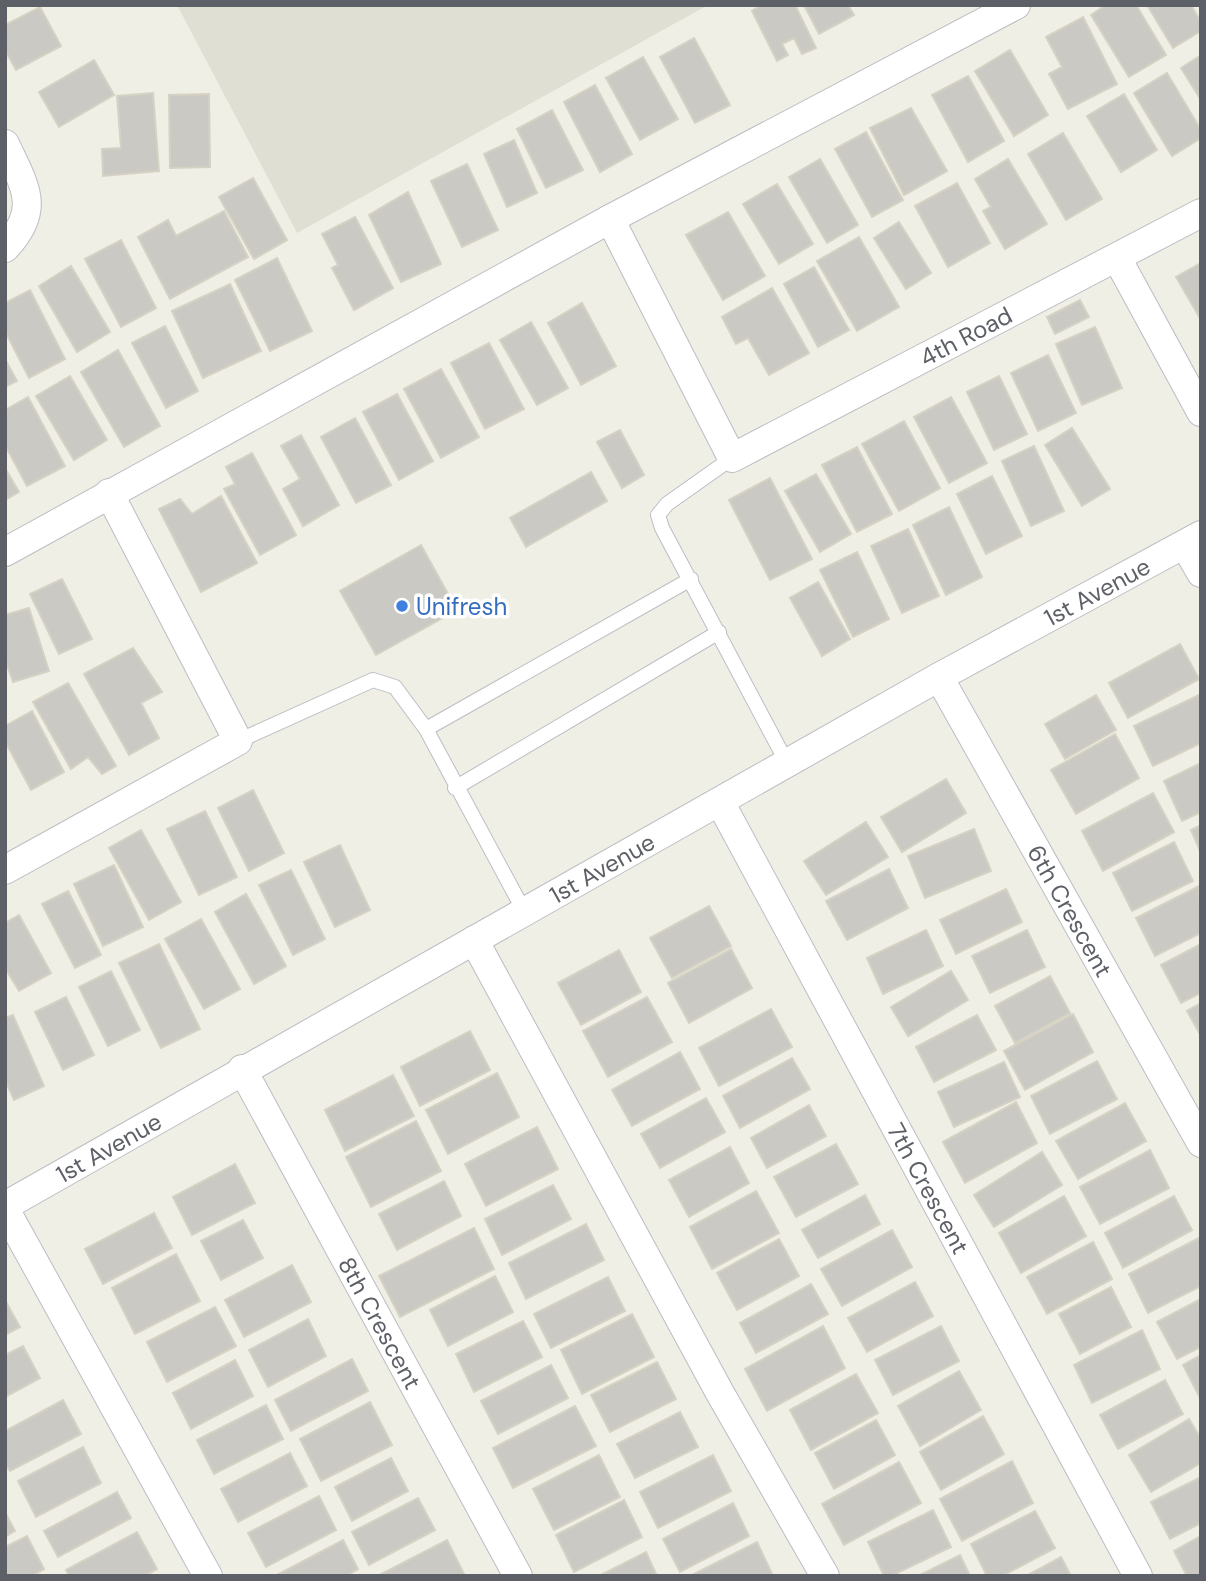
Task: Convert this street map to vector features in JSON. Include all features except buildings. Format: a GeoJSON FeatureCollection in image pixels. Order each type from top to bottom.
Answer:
{"type":"FeatureCollection","features":[{"type":"Feature","properties":{"kind":"street"},"geometry":{"type":"LineString","coordinates":[[5,552],[610,219],[1016,5]]}},
{"type":"Feature","properties":{"kind":"street"},"geometry":{"type":"LineString","coordinates":[[5,144],[24,185],[29,207],[22,229],[5,248]]}},
{"type":"Feature","properties":{"kind":"street","name":"4th Road"},"geometry":{"type":"LineString","coordinates":[[732,458],[1201,213]]}},
{"type":"Feature","properties":{"kind":"street"},"geometry":{"type":"LineString","coordinates":[[610,219],[732,458]]}},
{"type":"Feature","properties":{"kind":"street"},"geometry":{"type":"LineString","coordinates":[[1117,257],[1201,412]]}},
{"type":"Feature","properties":{"kind":"street"},"geometry":{"type":"LineString","coordinates":[[5,870],[238,741],[109,493]]}},
{"type":"Feature","properties":{"kind":"street"},"geometry":{"type":"LineString","coordinates":[[1193,540],[1201,573]]}},
{"type":"Feature","properties":{"kind":"street","name":"1st Avenue"},"geometry":{"type":"LineString","coordinates":[[5,1207],[242,1069],[939,677],[1193,540]]}},
{"type":"Feature","properties":{"kind":"street","name":"6th Crescent"},"geometry":{"type":"LineString","coordinates":[[939,677],[1201,1143]]}},
{"type":"Feature","properties":{"kind":"street","name":"7th Crescent"},"geometry":{"type":"LineString","coordinates":[[720,802],[1139,1576]]}},
{"type":"Feature","properties":{"kind":"street"},"geometry":{"type":"LineString","coordinates":[[474,940],[720,1393],[825,1576]]}},
{"type":"Feature","properties":{"kind":"street","name":"8th Crescent"},"geometry":{"type":"LineString","coordinates":[[242,1069],[518,1576]]}},
{"type":"Feature","properties":{"kind":"street"},"geometry":{"type":"LineString","coordinates":[[5,1207],[208,1576]]}},
{"type":"Feature","properties":{"kind":"lane"},"geometry":{"type":"LineString","coordinates":[[732,458],[667,504],[658,515],[787,763]]}},
{"type":"Feature","properties":{"kind":"lane"},"geometry":{"type":"LineString","coordinates":[[426,729],[691,579]]}},
{"type":"Feature","properties":{"kind":"lane"},"geometry":{"type":"LineString","coordinates":[[456,788],[719,632]]}},
{"type":"Feature","properties":{"kind":"lane"},"geometry":{"type":"LineString","coordinates":[[238,741],[373,680],[395,687],[426,729],[524,911]]}},
{"type":"Feature","properties":{"kind":"shaded area"},"geometry":{"type":"Polygon","coordinates":[[[177,5],[708,5],[297,233],[177,5]]]}},
{"type":"Feature","properties":{"kind":"place","name":"Unifresh"},"geometry":{"type":"Point","coordinates":[402,606]}}]}
